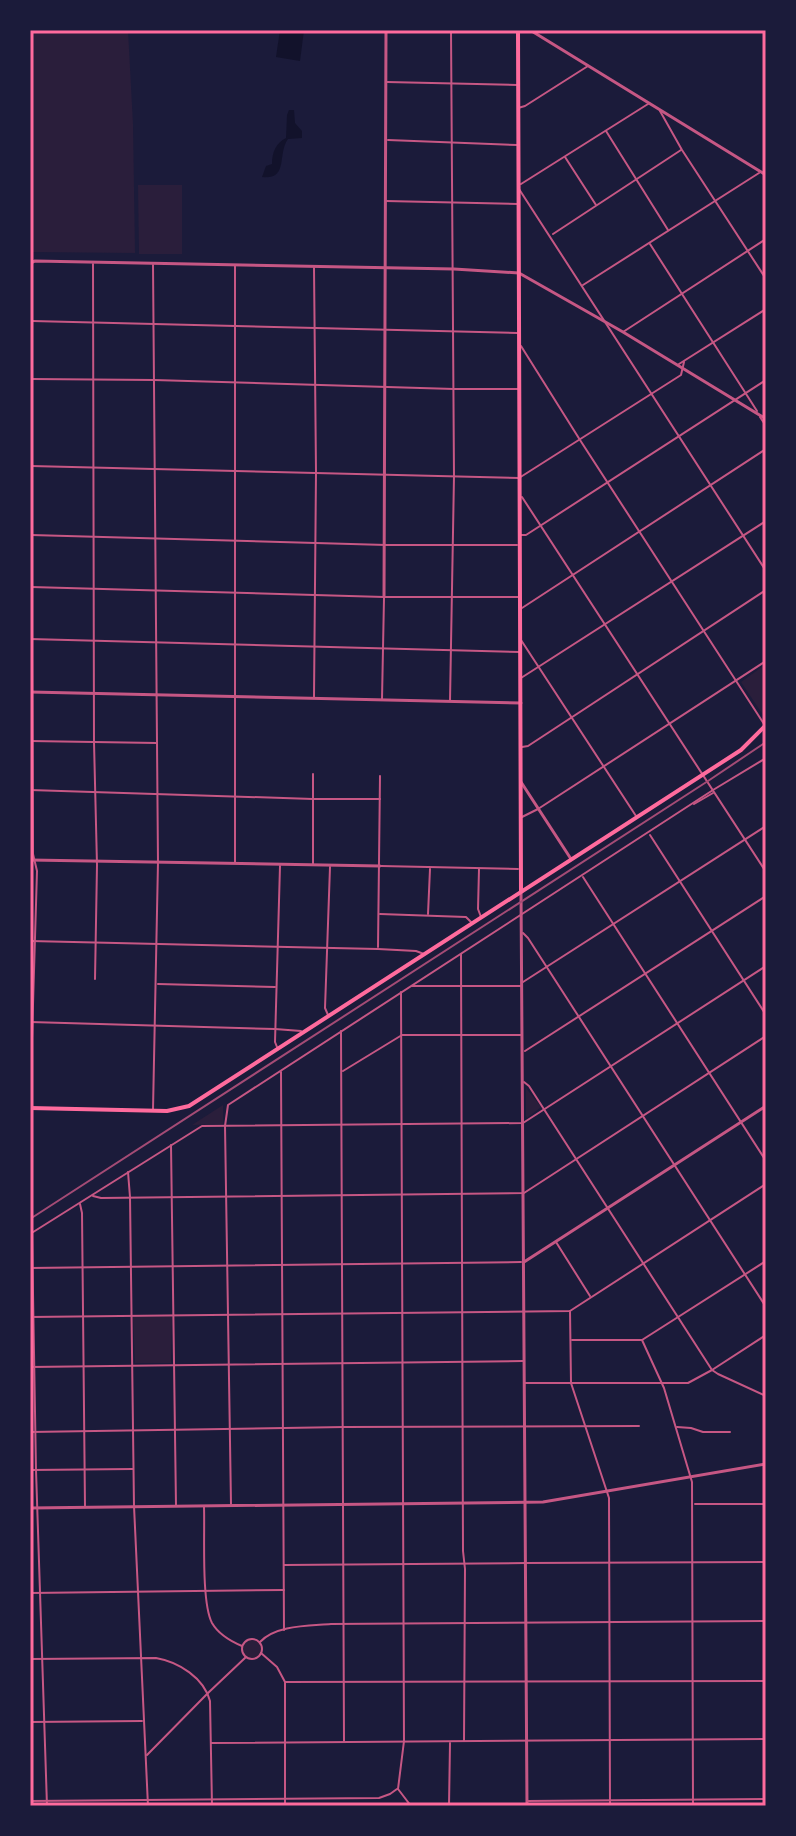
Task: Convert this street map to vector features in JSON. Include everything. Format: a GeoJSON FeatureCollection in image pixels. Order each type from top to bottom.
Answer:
{"type":"FeatureCollection","features":[{"type":"Feature","properties":{"kind":"main road"},"geometry":{"type":"LineString","coordinates":[[518,30],[521,891]]}},
{"type":"Feature","properties":{"kind":"main road"},"geometry":{"type":"LineString","coordinates":[[30,1107],[182,1108],[741,750],[766,725]]}},
{"type":"Feature","properties":{"kind":"street"},"geometry":{"type":"LineString","coordinates":[[382,699],[386,545],[386,30]]}},
{"type":"Feature","properties":{"kind":"street"},"geometry":{"type":"LineString","coordinates":[[450,701],[454,476],[451,30]]}},
{"type":"Feature","properties":{"kind":"street"},"geometry":{"type":"LineString","coordinates":[[530,30],[766,175]]}},
{"type":"Feature","properties":{"kind":"street"},"geometry":{"type":"LineString","coordinates":[[518,108],[589,65]]}},
{"type":"Feature","properties":{"kind":"street"},"geometry":{"type":"LineString","coordinates":[[386,82],[518,85]]}},
{"type":"Feature","properties":{"kind":"street"},"geometry":{"type":"LineString","coordinates":[[649,103],[519,187],[766,571]]}},
{"type":"Feature","properties":{"kind":"street"},"geometry":{"type":"LineString","coordinates":[[659,110],[766,279]]}},
{"type":"Feature","properties":{"kind":"street"},"geometry":{"type":"LineString","coordinates":[[605,130],[669,231]]}},
{"type":"Feature","properties":{"kind":"street"},"geometry":{"type":"LineString","coordinates":[[386,140],[519,145]]}},
{"type":"Feature","properties":{"kind":"street"},"geometry":{"type":"LineString","coordinates":[[551,236],[682,150]]}},
{"type":"Feature","properties":{"kind":"street"},"geometry":{"type":"LineString","coordinates":[[564,156],[597,206]]}},
{"type":"Feature","properties":{"kind":"street"},"geometry":{"type":"LineString","coordinates":[[582,285],[760,172]]}},
{"type":"Feature","properties":{"kind":"street"},"geometry":{"type":"LineString","coordinates":[[386,201],[519,204]]}},
{"type":"Feature","properties":{"kind":"street"},"geometry":{"type":"LineString","coordinates":[[623,332],[766,239]]}},
{"type":"Feature","properties":{"kind":"street"},"geometry":{"type":"LineString","coordinates":[[650,244],[766,426]]}},
{"type":"Feature","properties":{"kind":"street"},"geometry":{"type":"LineString","coordinates":[[30,1107],[37,871],[32,860],[30,263],[314,266],[519,273],[766,419]]}},
{"type":"Feature","properties":{"kind":"street"},"geometry":{"type":"LineString","coordinates":[[93,263],[95,979]]}},
{"type":"Feature","properties":{"kind":"street"},"geometry":{"type":"LineString","coordinates":[[153,263],[158,743],[153,1110]]}},
{"type":"Feature","properties":{"kind":"street"},"geometry":{"type":"LineString","coordinates":[[235,265],[235,864]]}},
{"type":"Feature","properties":{"kind":"street"},"geometry":{"type":"LineString","coordinates":[[314,266],[314,698]]}},
{"type":"Feature","properties":{"kind":"street"},"geometry":{"type":"LineString","coordinates":[[676,364],[684,362],[766,309]]}},
{"type":"Feature","properties":{"kind":"street"},"geometry":{"type":"LineString","coordinates":[[30,321],[518,333]]}},
{"type":"Feature","properties":{"kind":"street"},"geometry":{"type":"LineString","coordinates":[[519,344],[766,725]]}},
{"type":"Feature","properties":{"kind":"street"},"geometry":{"type":"LineString","coordinates":[[30,466],[519,478],[681,375],[684,362]]}},
{"type":"Feature","properties":{"kind":"street"},"geometry":{"type":"LineString","coordinates":[[30,379],[519,389]]}},
{"type":"Feature","properties":{"kind":"street"},"geometry":{"type":"LineString","coordinates":[[520,535],[526,535],[766,380]]}},
{"type":"Feature","properties":{"kind":"street"},"geometry":{"type":"LineString","coordinates":[[520,608],[766,449]]}},
{"type":"Feature","properties":{"kind":"street"},"geometry":{"type":"LineString","coordinates":[[519,493],[766,872]]}},
{"type":"Feature","properties":{"kind":"street"},"geometry":{"type":"LineString","coordinates":[[520,679],[766,521]]}},
{"type":"Feature","properties":{"kind":"street"},"geometry":{"type":"LineString","coordinates":[[31,535],[386,545],[520,545]]}},
{"type":"Feature","properties":{"kind":"street"},"geometry":{"type":"LineString","coordinates":[[30,587],[384,597],[520,597]]}},
{"type":"Feature","properties":{"kind":"street"},"geometry":{"type":"LineString","coordinates":[[521,748],[766,590]]}},
{"type":"Feature","properties":{"kind":"street"},"geometry":{"type":"LineString","coordinates":[[31,639],[520,652]]}},
{"type":"Feature","properties":{"kind":"street"},"geometry":{"type":"LineString","coordinates":[[520,639],[636,817]]}},
{"type":"Feature","properties":{"kind":"street"},"geometry":{"type":"LineString","coordinates":[[521,818],[766,661]]}},
{"type":"Feature","properties":{"kind":"street"},"geometry":{"type":"LineString","coordinates":[[31,692],[521,703]]}},
{"type":"Feature","properties":{"kind":"street"},"geometry":{"type":"LineString","coordinates":[[31,741],[158,743]]}},
{"type":"Feature","properties":{"kind":"street"},"geometry":{"type":"LineString","coordinates":[[231,1505],[225,1126],[228,1105],[766,758]]}},
{"type":"Feature","properties":{"kind":"street"},"geometry":{"type":"LineString","coordinates":[[313,774],[313,865]]}},
{"type":"Feature","properties":{"kind":"street"},"geometry":{"type":"LineString","coordinates":[[378,949],[380,776]]}},
{"type":"Feature","properties":{"kind":"street"},"geometry":{"type":"LineString","coordinates":[[521,782],[571,859]]}},
{"type":"Feature","properties":{"kind":"street"},"geometry":{"type":"LineString","coordinates":[[32,790],[380,799]]}},
{"type":"Feature","properties":{"kind":"street"},"geometry":{"type":"LineString","coordinates":[[411,985],[462,987],[522,984],[766,826]]}},
{"type":"Feature","properties":{"kind":"street"},"geometry":{"type":"LineString","coordinates":[[649,833],[766,1015]]}},
{"type":"Feature","properties":{"kind":"street"},"geometry":{"type":"LineString","coordinates":[[32,860],[521,869]]}},
{"type":"Feature","properties":{"kind":"street"},"geometry":{"type":"LineString","coordinates":[[278,1047],[275,1029],[280,865]]}},
{"type":"Feature","properties":{"kind":"street"},"geometry":{"type":"LineString","coordinates":[[328,1015],[325,1008],[330,866]]}},
{"type":"Feature","properties":{"kind":"street"},"geometry":{"type":"LineString","coordinates":[[428,916],[430,867]]}},
{"type":"Feature","properties":{"kind":"street"},"geometry":{"type":"LineString","coordinates":[[479,868],[478,909],[481,917]]}},
{"type":"Feature","properties":{"kind":"street"},"geometry":{"type":"LineString","coordinates":[[583,876],[766,1161]]}},
{"type":"Feature","properties":{"kind":"street"},"geometry":{"type":"LineString","coordinates":[[521,891],[527,1803],[766,1799]]}},
{"type":"Feature","properties":{"kind":"street"},"geometry":{"type":"LineString","coordinates":[[523,1052],[766,896]]}},
{"type":"Feature","properties":{"kind":"street"},"geometry":{"type":"LineString","coordinates":[[379,914],[466,917],[472,923]]}},
{"type":"Feature","properties":{"kind":"street"},"geometry":{"type":"LineString","coordinates":[[522,933],[766,1307]]}},
{"type":"Feature","properties":{"kind":"street"},"geometry":{"type":"LineString","coordinates":[[30,941],[378,949],[424,954]]}},
{"type":"Feature","properties":{"kind":"street"},"geometry":{"type":"LineString","coordinates":[[461,954],[464,1741]]}},
{"type":"Feature","properties":{"kind":"street"},"geometry":{"type":"LineString","coordinates":[[47,1804],[32,1367],[31,1234],[199,1126],[523,1123],[766,966]]}},
{"type":"Feature","properties":{"kind":"street"},"geometry":{"type":"LineString","coordinates":[[157,984],[276,987]]}},
{"type":"Feature","properties":{"kind":"street"},"geometry":{"type":"LineString","coordinates":[[401,992],[404,1741],[398,1789],[411,1806]]}},
{"type":"Feature","properties":{"kind":"street"},"geometry":{"type":"LineString","coordinates":[[32,1022],[303,1032]]}},
{"type":"Feature","properties":{"kind":"street"},"geometry":{"type":"LineString","coordinates":[[341,1031],[344,1742]]}},
{"type":"Feature","properties":{"kind":"street"},"geometry":{"type":"LineString","coordinates":[[342,1072],[402,1035],[523,1035]]}},
{"type":"Feature","properties":{"kind":"street"},"geometry":{"type":"LineString","coordinates":[[92,1196],[524,1193],[766,1036]]}},
{"type":"Feature","properties":{"kind":"street"},"geometry":{"type":"LineString","coordinates":[[281,1071],[284,1630]]}},
{"type":"Feature","properties":{"kind":"street"},"geometry":{"type":"LineString","coordinates":[[524,1082],[609,1207],[712,1370],[766,1396]]}},
{"type":"Feature","properties":{"kind":"street"},"geometry":{"type":"LineString","coordinates":[[32,1268],[524,1262],[766,1106]]}},
{"type":"Feature","properties":{"kind":"street"},"geometry":{"type":"LineString","coordinates":[[171,1144],[176,1506]]}},
{"type":"Feature","properties":{"kind":"street"},"geometry":{"type":"LineString","coordinates":[[128,1172],[134,1506],[148,1806]]}},
{"type":"Feature","properties":{"kind":"street"},"geometry":{"type":"LineString","coordinates":[[32,1317],[570,1311],[766,1184]]}},
{"type":"Feature","properties":{"kind":"street"},"geometry":{"type":"LineString","coordinates":[[80,1203],[85,1507]]}},
{"type":"Feature","properties":{"kind":"street"},"geometry":{"type":"LineString","coordinates":[[556,1242],[591,1297]]}},
{"type":"Feature","properties":{"kind":"street"},"geometry":{"type":"LineString","coordinates":[[571,1340],[642,1340],[766,1261]]}},
{"type":"Feature","properties":{"kind":"street"},"geometry":{"type":"LineString","coordinates":[[570,1311],[571,1383],[608,1492],[610,1806]]}},
{"type":"Feature","properties":{"kind":"street"},"geometry":{"type":"LineString","coordinates":[[524,1383],[688,1383],[766,1335]]}},
{"type":"Feature","properties":{"kind":"street"},"geometry":{"type":"LineString","coordinates":[[642,1340],[662,1384],[691,1478],[693,1806]]}},
{"type":"Feature","properties":{"kind":"street"},"geometry":{"type":"LineString","coordinates":[[32,1367],[525,1361]]}},
{"type":"Feature","properties":{"kind":"street"},"geometry":{"type":"LineString","coordinates":[[30,1432],[639,1426]]}},
{"type":"Feature","properties":{"kind":"street"},"geometry":{"type":"LineString","coordinates":[[676,1427],[703,1432],[730,1432]]}},
{"type":"Feature","properties":{"kind":"street"},"geometry":{"type":"LineString","coordinates":[[30,1508],[551,1501],[766,1464]]}},
{"type":"Feature","properties":{"kind":"street"},"geometry":{"type":"LineString","coordinates":[[30,1470],[134,1469]]}},
{"type":"Feature","properties":{"kind":"street"},"geometry":{"type":"LineString","coordinates":[[693,1504],[766,1504]]}},
{"type":"Feature","properties":{"kind":"street"},"geometry":{"type":"LineString","coordinates":[[204,1506],[207,1607],[213,1623],[225,1638],[242,1646]]}},
{"type":"Feature","properties":{"kind":"street"},"geometry":{"type":"LineString","coordinates":[[284,1565],[766,1562]]}},
{"type":"Feature","properties":{"kind":"street"},"geometry":{"type":"LineString","coordinates":[[30,1593],[284,1590]]}},
{"type":"Feature","properties":{"kind":"street"},"geometry":{"type":"LineString","coordinates":[[260,1642],[267,1635],[284,1630],[343,1623],[766,1621]]}},
{"type":"Feature","properties":{"kind":"street"},"geometry":{"type":"LineString","coordinates":[[248,1639],[260,1642],[261,1653],[256,1658],[246,1657],[242,1652],[242,1646],[248,1639]]}},
{"type":"Feature","properties":{"kind":"street"},"geometry":{"type":"LineString","coordinates":[[261,1653],[277,1667],[285,1682],[285,1806]]}},
{"type":"Feature","properties":{"kind":"street"},"geometry":{"type":"LineString","coordinates":[[146,1756],[246,1657]]}},
{"type":"Feature","properties":{"kind":"street"},"geometry":{"type":"LineString","coordinates":[[30,1659],[164,1659],[196,1679],[208,1693],[210,1701],[212,1806]]}},
{"type":"Feature","properties":{"kind":"street"},"geometry":{"type":"LineString","coordinates":[[285,1682],[766,1681]]}},
{"type":"Feature","properties":{"kind":"street"},"geometry":{"type":"LineString","coordinates":[[30,1722],[143,1721]]}},
{"type":"Feature","properties":{"kind":"street"},"geometry":{"type":"LineString","coordinates":[[211,1743],[766,1739]]}},
{"type":"Feature","properties":{"kind":"street"},"geometry":{"type":"LineString","coordinates":[[449,1806],[450,1741]]}},
{"type":"Feature","properties":{"kind":"street"},"geometry":{"type":"LineString","coordinates":[[30,1801],[47,1804],[148,1799],[379,1798],[398,1789]]}},
{"type":"Feature","properties":{"kind":"street"},"geometry":{"type":"LineString","coordinates":[[379,1798],[379,1806]]}},
{"type":"Feature","properties":{"kind":"street"},"geometry":{"type":"LineString","coordinates":[[103,1800],[103,1806]]}},
{"type":"Feature","properties":{"kind":"shaded area"},"geometry":{"type":"Polygon","coordinates":[[[30,30],[128,30],[135,253],[30,252],[30,30]]]}},
{"type":"Feature","properties":{"kind":"shaded area"},"geometry":{"type":"Polygon","coordinates":[[[280,30],[304,30],[300,61],[276,57],[280,30]]]}},
{"type":"Feature","properties":{"kind":"shaded area"},"geometry":{"type":"Polygon","coordinates":[[[289,110],[294,110],[295,123],[302,131],[302,138],[288,139],[279,170],[270,177],[262,177],[266,166],[272,164],[275,148],[286,138],[289,110]]]}},
{"type":"Feature","properties":{"kind":"shaded area"},"geometry":{"type":"Polygon","coordinates":[[[138,185],[182,185],[182,254],[139,254],[138,185]]]}},
{"type":"Feature","properties":{"kind":"shaded area"},"geometry":{"type":"Polygon","coordinates":[[[766,664],[766,718],[765,718],[741,682],[766,664]]]}},
{"type":"Feature","properties":{"kind":"shaded area"},"geometry":{"type":"Polygon","coordinates":[[[526,1088],[541,1107],[527,1118],[526,1116],[526,1088]]]}},
{"type":"Feature","properties":{"kind":"shaded area"},"geometry":{"type":"Polygon","coordinates":[[[223,1105],[223,1124],[192,1125],[223,1105]]]}},
{"type":"Feature","properties":{"kind":"shaded area"},"geometry":{"type":"Polygon","coordinates":[[[172,1316],[171,1363],[135,1363],[133,1317],[172,1316]]]}},
{"type":"Feature","properties":{"kind":"shaded area"},"geometry":{"type":"Polygon","coordinates":[[[252,1640],[261,1649],[252,1658],[243,1649],[252,1640]]]}},
{"type":"Feature","properties":{"kind":"railway"},"geometry":{"type":"LineString","coordinates":[[30,1219],[766,742]]}}]}
